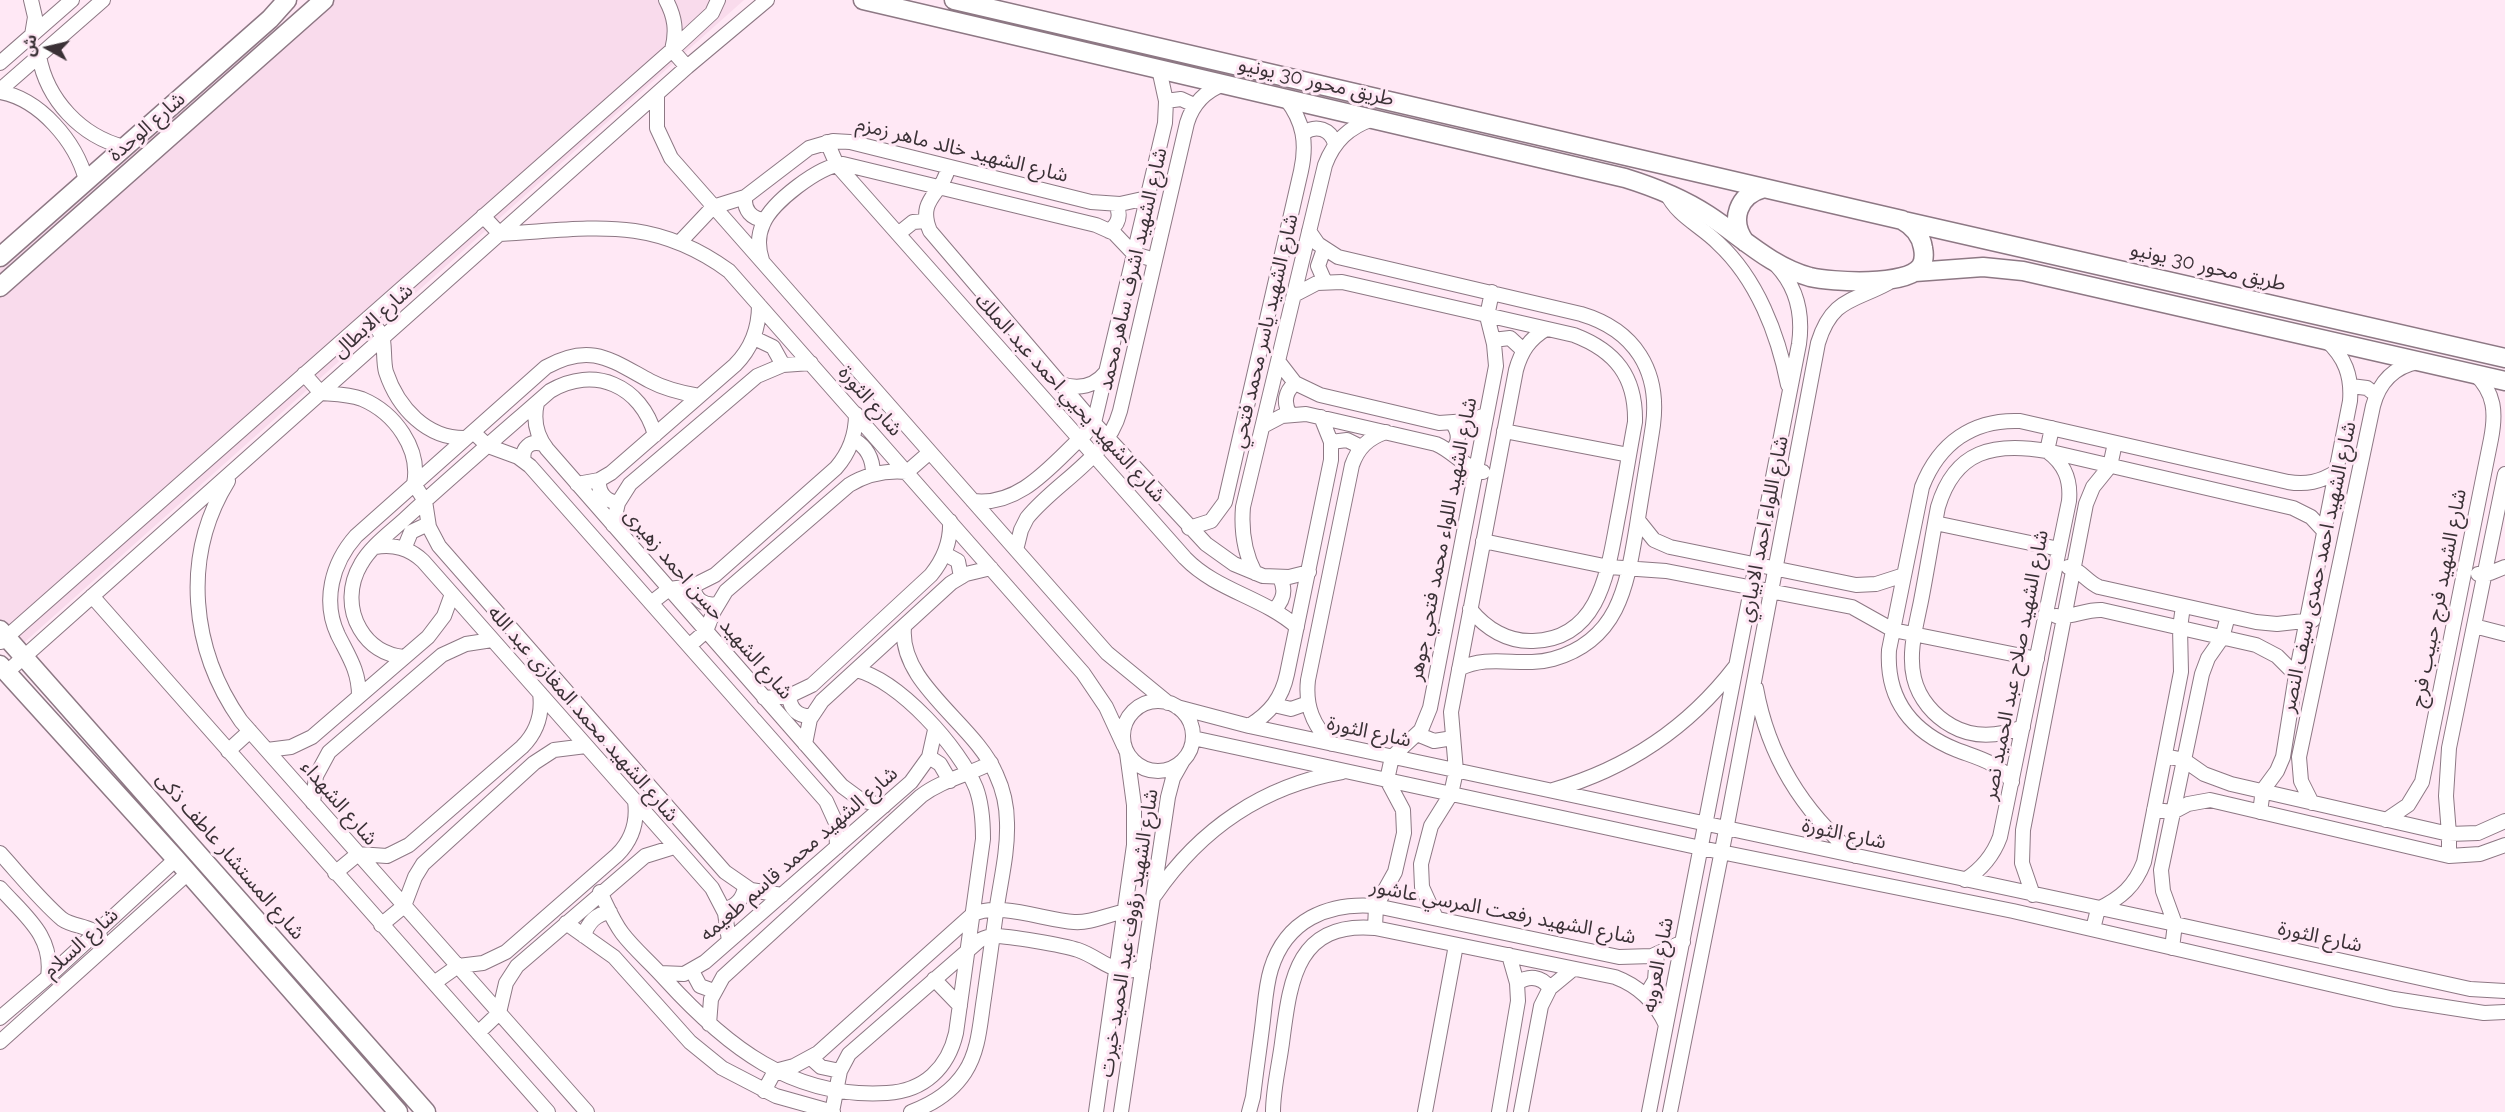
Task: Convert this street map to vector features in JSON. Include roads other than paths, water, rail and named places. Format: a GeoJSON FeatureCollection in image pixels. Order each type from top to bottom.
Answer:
{"type":"FeatureCollection","features":[{"type":"Feature","properties":{"kind":"street"},"geometry":{"type":"LineString","coordinates":[[31,0],[35,17],[32,35]]}},
{"type":"Feature","properties":{"kind":"street"},"geometry":{"type":"LineString","coordinates":[[0,63],[72,0]]}},
{"type":"Feature","properties":{"kind":"street"},"geometry":{"type":"LineString","coordinates":[[86,180],[75,152],[38,110],[15,96],[0,91],[103,0]]}},
{"type":"Feature","properties":{"kind":"street","name":"شارع الوحدة"},"geometry":{"type":"LineString","coordinates":[[0,256],[270,19],[287,0]]}},
{"type":"Feature","properties":{"kind":"street","name":"شارع الوحدة"},"geometry":{"type":"LineString","coordinates":[[0,287],[324,0]]}},
{"type":"Feature","properties":{"kind":"street"},"geometry":{"type":"LineString","coordinates":[[666,0],[675,24],[676,35],[672,50],[687,68]]}},
{"type":"Feature","properties":{"kind":"street","name":"شارع الابطال"},"geometry":{"type":"LineString","coordinates":[[2,637],[672,50],[712,13],[718,0]]}},
{"type":"Feature","properties":{"kind":"street","name":"شارع الابطال"},"geometry":{"type":"LineString","coordinates":[[3,669],[24,657],[657,94],[767,0]]}},
{"type":"Feature","properties":{"kind":"street","name":"طريق محور 30 يونيو"},"geometry":{"type":"LineString","coordinates":[[863,0],[1611,174],[1666,192],[1707,215],[1772,261],[1797,273],[1837,282],[1865,282],[1906,274]]}},
{"type":"Feature","properties":{"kind":"street","name":"طريق محور 30 يونيو"},"geometry":{"type":"LineString","coordinates":[[954,0],[2505,358]]}},
{"type":"Feature","properties":{"kind":"street"},"geometry":{"type":"LineString","coordinates":[[39,56],[48,86],[77,122],[94,136],[124,147]]}},
{"type":"Feature","properties":{"kind":"street","name":"شارع الشهيد اشرف ساهر محمد"},"geometry":{"type":"LineString","coordinates":[[973,501],[996,501],[1018,494],[1080,439],[1094,423],[1165,123],[1166,101],[1159,69]]}},
{"type":"Feature","properties":{"kind":"street"},"geometry":{"type":"LineString","coordinates":[[1166,101],[1181,99],[1194,105],[1207,92],[1224,84]]}},
{"type":"Feature","properties":{"kind":"street","name":"شارع الثورة"},"geometry":{"type":"LineString","coordinates":[[657,94],[657,128],[665,149],[713,207],[1107,653],[1173,705],[1249,726],[1726,830],[2175,924],[2470,989],[2505,991]]}},
{"type":"Feature","properties":{"kind":"street","name":"شارع الشهيد ياسر محمد فتحي"},"geometry":{"type":"LineString","coordinates":[[1217,515],[1227,494],[1301,171],[1305,146],[1304,133],[1294,109],[1286,99]]}},
{"type":"Feature","properties":{"kind":"street","name":"شارع الشهيد اشرف ساهر محمد"},"geometry":{"type":"LineString","coordinates":[[1016,550],[1027,518],[1094,455],[1108,439],[1118,418],[1187,123],[1194,105]]}},
{"type":"Feature","properties":{"kind":"street","name":"شارع الشهيد ياسر محمد فتحي"},"geometry":{"type":"LineString","coordinates":[[1255,573],[1244,545],[1242,517],[1325,165],[1335,144],[1352,128],[1373,119]]}},
{"type":"Feature","properties":{"kind":"street"},"geometry":{"type":"LineString","coordinates":[[1304,133],[1311,129],[1321,129],[1329,133],[1335,144]]}},
{"type":"Feature","properties":{"kind":"street","name":"شارع الشهيد خالد ماهر زمزم"},"geometry":{"type":"LineString","coordinates":[[713,207],[745,197],[809,148],[827,142],[850,142],[1091,202],[1116,204],[1147,198]]}},
{"type":"Feature","properties":{"kind":"street","name":"شارع الشهيد يحيي احمد عبد الملك"},"geometry":{"type":"LineString","coordinates":[[827,142],[837,165],[1196,569],[1219,585],[1274,610],[1297,627]]}},
{"type":"Feature","properties":{"kind":"street"},"geometry":{"type":"LineString","coordinates":[[762,262],[759,243],[765,220],[774,207],[819,171],[837,165]]}},
{"type":"Feature","properties":{"kind":"street","name":"شارع الشهيد خالد ماهر زمزم"},"geometry":{"type":"LineString","coordinates":[[837,165],[854,165],[1087,222],[1121,239],[1134,254]]}},
{"type":"Feature","properties":{"kind":"street"},"geometry":{"type":"LineString","coordinates":[[898,234],[913,222],[926,221],[928,202],[940,187],[948,167]]}},
{"type":"Feature","properties":{"kind":"street"},"geometry":{"type":"LineString","coordinates":[[1745,242],[1737,226],[1738,209],[1748,195],[1764,188]]}},
{"type":"Feature","properties":{"kind":"street"},"geometry":{"type":"LineString","coordinates":[[1666,192],[1680,214],[1704,231],[1729,254],[1749,281],[1773,330],[1790,392]]}},
{"type":"Feature","properties":{"kind":"street"},"geometry":{"type":"LineString","coordinates":[[745,197],[745,206],[749,213],[756,219],[765,220]]}},
{"type":"Feature","properties":{"kind":"street"},"geometry":{"type":"LineString","coordinates":[[1109,231],[1116,225],[1119,217],[1116,204]]}},
{"type":"Feature","properties":{"kind":"street"},"geometry":{"type":"LineString","coordinates":[[680,242],[713,207]]}},
{"type":"Feature","properties":{"kind":"street"},"geometry":{"type":"LineString","coordinates":[[483,216],[500,234]]}},
{"type":"Feature","properties":{"kind":"street"},"geometry":{"type":"LineString","coordinates":[[1902,220],[1914,229],[1922,243],[1921,266],[1906,274]]}},
{"type":"Feature","properties":{"kind":"street","name":"شارع الشهيد يحيي احمد عبد الملك"},"geometry":{"type":"LineString","coordinates":[[926,221],[936,238],[1094,423],[1189,528],[1224,558],[1255,573],[1280,578],[1309,572]]}},
{"type":"Feature","properties":{"kind":"street","name":"شارع الثورة"},"geometry":{"type":"LineString","coordinates":[[500,234],[618,228],[658,235],[680,242],[729,271],[1088,678],[1106,707],[1125,749]]}},
{"type":"Feature","properties":{"kind":"street"},"geometry":{"type":"LineString","coordinates":[[1309,231],[1324,249],[1338,257],[1593,318],[1616,329],[1634,346],[1652,382],[1655,411],[1638,520],[1626,585],[1614,613],[1595,636],[1573,651],[1539,662],[1484,660],[1459,669]]}},
{"type":"Feature","properties":{"kind":"street"},"geometry":{"type":"LineString","coordinates":[[1324,249],[1318,266],[1325,282]]}},
{"type":"Feature","properties":{"kind":"street"},"geometry":{"type":"LineString","coordinates":[[1134,254],[1155,260]]}},
{"type":"Feature","properties":{"kind":"street","name":"شارع اللواء احمد الابياري"},"geometry":{"type":"LineString","coordinates":[[1705,825],[1799,344],[1800,321],[1792,288],[1772,261]]}},
{"type":"Feature","properties":{"kind":"street"},"geometry":{"type":"LineString","coordinates":[[1906,274],[1983,267],[2023,271],[2505,381]]}},
{"type":"Feature","properties":{"kind":"street","name":"شارع اللواء احمد الابياري"},"geometry":{"type":"LineString","coordinates":[[1726,830],[1821,333],[1836,310],[1847,301],[1906,274]]}},
{"type":"Feature","properties":{"kind":"street"},"geometry":{"type":"LineString","coordinates":[[1294,295],[1308,286],[1325,282],[1342,282],[1560,332],[1597,345],[1616,361],[1628,379],[1635,411],[1629,455],[1609,567],[1601,592],[1588,615],[1573,628],[1555,638],[1536,641],[1507,638],[1491,629],[1470,609]]}},
{"type":"Feature","properties":{"kind":"street"},"geometry":{"type":"LineString","coordinates":[[1487,316],[1492,292]]}},
{"type":"Feature","properties":{"kind":"street"},"geometry":{"type":"LineString","coordinates":[[577,484],[599,480],[611,472],[743,357],[758,327],[759,305]]}},
{"type":"Feature","properties":{"kind":"street"},"geometry":{"type":"LineString","coordinates":[[1560,332],[1566,311]]}},
{"type":"Feature","properties":{"kind":"street","name":"شارع الشهيد اللواء محمد فتحي جوهر"},"geometry":{"type":"LineString","coordinates":[[1392,757],[1418,734],[1427,719],[1430,708],[1496,366],[1487,316]]}},
{"type":"Feature","properties":{"kind":"street"},"geometry":{"type":"LineString","coordinates":[[368,318],[383,338],[383,357],[387,374],[396,393],[410,412],[434,433],[450,438],[469,435],[488,447]]}},
{"type":"Feature","properties":{"kind":"street","name":"شارع الشهيد اللواء محمد فتحي جوهر"},"geometry":{"type":"LineString","coordinates":[[1436,918],[1422,887],[1421,864],[1431,826],[1451,794],[1456,771],[1451,712],[1516,370],[1523,351],[1537,334],[1546,329]]}},
{"type":"Feature","properties":{"kind":"street"},"geometry":{"type":"LineString","coordinates":[[754,338],[773,347],[783,365]]}},
{"type":"Feature","properties":{"kind":"street"},"geometry":{"type":"LineString","coordinates":[[1493,340],[1510,338],[1523,351]]}},
{"type":"Feature","properties":{"kind":"street","name":"شارع الشهيد احمد حمدى سيف النصر"},"geometry":{"type":"LineString","coordinates":[[2263,790],[2277,771],[2283,757],[2296,675],[2350,401],[2347,367],[2342,357],[2326,340]]}},
{"type":"Feature","properties":{"kind":"street"},"geometry":{"type":"LineString","coordinates":[[359,696],[356,669],[335,625],[330,605],[332,581],[340,557],[356,536],[546,367],[567,357],[588,354],[608,358],[669,389],[699,396]]}},
{"type":"Feature","properties":{"kind":"street"},"geometry":{"type":"LineString","coordinates":[[1278,361],[1295,383],[1320,395],[1430,421],[1452,423],[1486,415]]}},
{"type":"Feature","properties":{"kind":"street","name":"شارع الشهيد احمد حمدى سيف النصر"},"geometry":{"type":"LineString","coordinates":[[2312,803],[2301,781],[2299,757],[2376,395],[2389,375],[2399,368],[2421,362]]}},
{"type":"Feature","properties":{"kind":"street"},"geometry":{"type":"LineString","coordinates":[[613,525],[618,503],[630,484],[757,376],[783,365],[811,363]]}},
{"type":"Feature","properties":{"kind":"street"},"geometry":{"type":"LineString","coordinates":[[1061,384],[1083,387],[1096,382],[1106,372]]}},
{"type":"Feature","properties":{"kind":"street"},"geometry":{"type":"LineString","coordinates":[[304,374],[321,393],[341,394],[363,399],[388,416],[411,449],[417,470],[414,484],[425,501]]}},
{"type":"Feature","properties":{"kind":"street","name":"شارع الشهيد فرج حبيب فرج"},"geometry":{"type":"LineString","coordinates":[[2385,820],[2408,805],[2422,782],[2466,564],[2494,419],[2492,399],[2488,389],[2475,374]]}},
{"type":"Feature","properties":{"kind":"street"},"geometry":{"type":"LineString","coordinates":[[630,394],[642,376]]}},
{"type":"Feature","properties":{"kind":"street"},"geometry":{"type":"LineString","coordinates":[[404,657],[390,655],[377,649],[362,634],[351,604],[353,583],[361,563],[375,547],[425,501],[558,386],[582,380],[606,382],[630,394],[643,408],[655,435]]}},
{"type":"Feature","properties":{"kind":"street"},"geometry":{"type":"LineString","coordinates":[[1290,414],[1286,405],[1286,395],[1295,383]]}},
{"type":"Feature","properties":{"kind":"street"},"geometry":{"type":"LineString","coordinates":[[2350,386],[2367,388],[2376,395]]}},
{"type":"Feature","properties":{"kind":"street","name":"شارع الشهيد حسن احمد زهيرى"},"geometry":{"type":"LineString","coordinates":[[537,403],[535,424],[543,444],[577,484],[848,791],[868,802],[884,806]]}},
{"type":"Feature","properties":{"kind":"street"},"geometry":{"type":"LineString","coordinates":[[651,603],[669,589],[693,586],[715,575],[836,468],[847,455],[853,439],[856,414]]}},
{"type":"Feature","properties":{"kind":"street"},"geometry":{"type":"LineString","coordinates":[[1263,426],[1290,414],[1321,417],[1436,444],[1451,451],[1476,471],[1496,474]]}},
{"type":"Feature","properties":{"kind":"street"},"geometry":{"type":"LineString","coordinates":[[1249,726],[1267,713],[1285,685],[1331,460],[1331,442],[1321,417]]}},
{"type":"Feature","properties":{"kind":"street"},"geometry":{"type":"LineString","coordinates":[[2012,782],[1996,765],[1931,737],[1911,719],[1896,698],[1889,675],[1889,650],[1918,503],[1928,472],[1936,458],[1959,436],[1973,428],[2004,420],[2052,428],[2298,483],[2318,481],[2336,472]]}},
{"type":"Feature","properties":{"kind":"street"},"geometry":{"type":"LineString","coordinates":[[1451,451],[1457,444],[1458,435],[1452,423]]}},
{"type":"Feature","properties":{"kind":"street"},"geometry":{"type":"LineString","coordinates":[[2047,451],[2052,428]]}},
{"type":"Feature","properties":{"kind":"street"},"geometry":{"type":"LineString","coordinates":[[1504,431],[1629,455]]}},
{"type":"Feature","properties":{"kind":"street"},"geometry":{"type":"LineString","coordinates":[[1332,744],[1316,726],[1308,704],[1308,680],[1352,465],[1361,447],[1368,440],[1386,432]]}},
{"type":"Feature","properties":{"kind":"street"},"geometry":{"type":"LineString","coordinates":[[853,439],[867,451],[872,462],[873,474]]}},
{"type":"Feature","properties":{"kind":"street"},"geometry":{"type":"LineString","coordinates":[[2491,439],[2505,442]]}},
{"type":"Feature","properties":{"kind":"street"},"geometry":{"type":"LineString","coordinates":[[1331,442],[1347,440],[1361,447]]}},
{"type":"Feature","properties":{"kind":"street"},"geometry":{"type":"LineString","coordinates":[[524,461],[523,453],[527,446],[535,442],[543,444]]}},
{"type":"Feature","properties":{"kind":"street"},"geometry":{"type":"LineString","coordinates":[[2110,466],[2115,443]]}},
{"type":"Feature","properties":{"kind":"street"},"geometry":{"type":"LineString","coordinates":[[2023,728],[2002,734],[1980,735],[1956,729],[1935,714],[1926,704],[1914,679],[1911,653],[1938,507],[1951,478],[1975,456],[1992,449],[2011,446],[2047,451],[2293,508],[2311,517],[2324,531]]}},
{"type":"Feature","properties":{"kind":"street","name":"شارع الشهيد حسن احمد زهيرى"},"geometry":{"type":"LineString","coordinates":[[488,447],[524,461],[830,808],[836,823],[837,847]]}},
{"type":"Feature","properties":{"kind":"street","name":"شارع الشهيد صلاح عبد الحميد نصر"},"geometry":{"type":"LineString","coordinates":[[1965,880],[1983,866],[1996,848],[2012,782],[2069,501],[2069,482],[2061,464],[2047,451]]}},
{"type":"Feature","properties":{"kind":"street"},"geometry":{"type":"LineString","coordinates":[[688,646],[706,631],[717,604],[726,591],[849,485],[873,474],[890,471],[907,472],[930,452]]}},
{"type":"Feature","properties":{"kind":"street","name":"شارع الشهيد صلاح عبد الحميد نصر"},"geometry":{"type":"LineString","coordinates":[[2033,895],[2024,874],[2021,841],[2089,495],[2098,479],[2110,466]]}},
{"type":"Feature","properties":{"kind":"street","name":"شارع الشهداء"},"geometry":{"type":"LineString","coordinates":[[236,469],[218,500],[205,532],[198,567],[197,603],[203,639],[214,674],[231,706],[313,803],[587,1112]]}},
{"type":"Feature","properties":{"kind":"street","name":"شارع الشهيد فرج حبيب فرج"},"geometry":{"type":"LineString","coordinates":[[2449,856],[2447,761],[2484,574],[2501,519],[2505,474]]}},
{"type":"Feature","properties":{"kind":"street"},"geometry":{"type":"LineString","coordinates":[[599,480],[599,489],[605,498],[618,503]]}},
{"type":"Feature","properties":{"kind":"street"},"geometry":{"type":"LineString","coordinates":[[1624,483],[1643,486]]}},
{"type":"Feature","properties":{"kind":"street","name":"شارع الشهيد محمد المغازى عبد الله"},"geometry":{"type":"LineString","coordinates":[[425,501],[428,524],[435,540],[725,872],[745,887],[761,893],[782,895]]}},
{"type":"Feature","properties":{"kind":"street"},"geometry":{"type":"LineString","coordinates":[[1918,503],[1938,507]]}},
{"type":"Feature","properties":{"kind":"street"},"geometry":{"type":"LineString","coordinates":[[1189,528],[1205,525],[1217,515],[1229,520],[1242,517]]}},
{"type":"Feature","properties":{"kind":"street"},"geometry":{"type":"LineString","coordinates":[[2475,516],[2501,519]]}},
{"type":"Feature","properties":{"kind":"street"},"geometry":{"type":"LineString","coordinates":[[1638,520],[1647,535],[1662,545],[1756,565],[1856,585],[1876,584],[1904,575]]}},
{"type":"Feature","properties":{"kind":"street"},"geometry":{"type":"LineString","coordinates":[[764,698],[789,696],[812,685],[931,575],[945,554],[950,538],[950,521]]}},
{"type":"Feature","properties":{"kind":"street"},"geometry":{"type":"LineString","coordinates":[[1935,523],[2059,549]]}},
{"type":"Feature","properties":{"kind":"street"},"geometry":{"type":"LineString","coordinates":[[375,547],[390,546],[404,549],[411,532],[416,527],[428,524]]}},
{"type":"Feature","properties":{"kind":"street"},"geometry":{"type":"LineString","coordinates":[[1483,541],[1609,567],[1666,571],[1852,607],[1893,630],[2037,659]]}},
{"type":"Feature","properties":{"kind":"street","name":"شارع الشهيد محمد المغازى عبد الله"},"geometry":{"type":"LineString","coordinates":[[404,549],[423,561],[712,888],[724,909],[728,922],[729,941]]}},
{"type":"Feature","properties":{"kind":"street"},"geometry":{"type":"LineString","coordinates":[[945,554],[958,561],[961,577]]}},
{"type":"Feature","properties":{"kind":"street"},"geometry":{"type":"LineString","coordinates":[[2466,564],[2475,574],[2484,574],[2505,567]]}},
{"type":"Feature","properties":{"kind":"street"},"geometry":{"type":"LineString","coordinates":[[2056,565],[2074,568],[2099,587],[2228,616],[2266,624],[2307,619],[2327,623]]}},
{"type":"Feature","properties":{"kind":"street"},"geometry":{"type":"LineString","coordinates":[[805,744],[806,732],[812,716],[822,701],[945,588],[974,571],[991,568]]}},
{"type":"Feature","properties":{"kind":"street"},"geometry":{"type":"LineString","coordinates":[[1274,610],[1281,602],[1284,592],[1280,578]]}},
{"type":"Feature","properties":{"kind":"street"},"geometry":{"type":"LineString","coordinates":[[693,586],[695,595],[700,601],[708,605],[717,604]]}},
{"type":"Feature","properties":{"kind":"street"},"geometry":{"type":"LineString","coordinates":[[267,750],[283,749],[306,741],[434,630],[444,616],[452,594]]}},
{"type":"Feature","properties":{"kind":"street"},"geometry":{"type":"LineString","coordinates":[[92,596],[548,1112]]}},
{"type":"Feature","properties":{"kind":"street"},"geometry":{"type":"LineString","coordinates":[[2093,929],[2098,909],[2126,892],[2140,873],[2181,672],[2180,628],[2183,606]]}},
{"type":"Feature","properties":{"kind":"street"},"geometry":{"type":"LineString","coordinates":[[2046,614],[2064,617],[2087,610],[2102,610],[2256,645],[2284,661],[2296,675]]}},
{"type":"Feature","properties":{"kind":"street"},"geometry":{"type":"LineString","coordinates":[[2172,948],[2175,924],[2166,902],[2161,880],[2204,666],[2223,638],[2228,616]]}},
{"type":"Feature","properties":{"kind":"street"},"geometry":{"type":"LineString","coordinates":[[2474,626],[2505,634]]}},
{"type":"Feature","properties":{"kind":"street"},"geometry":{"type":"LineString","coordinates":[[904,628],[905,650],[910,664],[931,692],[976,741],[991,763],[1002,789],[1007,822],[993,936],[973,1057],[955,1086],[942,1097],[911,1112]]}},
{"type":"Feature","properties":{"kind":"street"},"geometry":{"type":"LineString","coordinates":[[343,644],[362,634]]}},
{"type":"Feature","properties":{"kind":"street","name":"شارع المستشار عاطف ذكى"},"geometry":{"type":"LineString","coordinates":[[2,637],[24,657],[426,1112]]}},
{"type":"Feature","properties":{"kind":"street"},"geometry":{"type":"LineString","coordinates":[[313,803],[316,776],[329,752],[442,655],[466,644],[492,640]]}},
{"type":"Feature","properties":{"kind":"street"},"geometry":{"type":"LineString","coordinates":[[2448,652],[2467,657]]}},
{"type":"Feature","properties":{"kind":"street"},"geometry":{"type":"LineString","coordinates":[[1549,791],[1591,777],[1651,746],[1697,710],[1736,666]]}},
{"type":"Feature","properties":{"kind":"street"},"geometry":{"type":"LineString","coordinates":[[3,669],[182,866],[398,1112]]}},
{"type":"Feature","properties":{"kind":"street"},"geometry":{"type":"LineString","coordinates":[[600,892],[623,935],[709,1024],[738,1049],[775,1071],[812,1084],[859,1093],[890,1093],[915,1088],[928,1081],[946,1060],[952,1047],[969,948],[983,823],[977,791],[962,761],[889,684],[856,670]]}},
{"type":"Feature","properties":{"kind":"street"},"geometry":{"type":"LineString","coordinates":[[1755,680],[1767,730],[1788,777],[1818,820],[1857,857]]}},
{"type":"Feature","properties":{"kind":"street"},"geometry":{"type":"LineString","coordinates":[[914,708],[931,692]]}},
{"type":"Feature","properties":{"kind":"street"},"geometry":{"type":"LineString","coordinates":[[335,873],[358,854],[387,856],[409,845],[522,747],[529,740],[538,723],[541,713],[540,693]]}},
{"type":"Feature","properties":{"kind":"street"},"geometry":{"type":"LineString","coordinates":[[2030,693],[2049,697]]}},
{"type":"Feature","properties":{"kind":"street"},"geometry":{"type":"LineString","coordinates":[[789,696],[791,706],[798,713],[812,716]]}},
{"type":"Feature","properties":{"kind":"street"},"geometry":{"type":"LineString","coordinates":[[1152,702],[1173,705],[1189,720],[1193,738],[1182,762],[1168,770],[1152,771],[1137,765],[1125,749],[1123,738],[1126,721],[1137,708],[1152,702]]}},
{"type":"Feature","properties":{"kind":"street"},"geometry":{"type":"LineString","coordinates":[[1274,705],[1291,709],[1308,704]]}},
{"type":"Feature","properties":{"kind":"street","name":"شارع الشهيد محمد قاسم طعيمه"},"geometry":{"type":"LineString","coordinates":[[692,971],[918,775],[929,757],[935,730]]}},
{"type":"Feature","properties":{"kind":"street"},"geometry":{"type":"LineString","coordinates":[[228,751],[250,731]]}},
{"type":"Feature","properties":{"kind":"street"},"geometry":{"type":"LineString","coordinates":[[1418,734],[1434,741],[1453,738]]}},
{"type":"Feature","properties":{"kind":"street","name":"شارع الثورة"},"geometry":{"type":"LineString","coordinates":[[1193,738],[1701,848],[2093,929],[2394,999],[2484,1014],[2505,1012]]}},
{"type":"Feature","properties":{"kind":"street"},"geometry":{"type":"LineString","coordinates":[[381,925],[404,906],[411,884],[423,864],[534,763],[554,750],[586,746]]}},
{"type":"Feature","properties":{"kind":"street","name":"شارع الشهيد رؤوف عبد الحميد خيرت"},"geometry":{"type":"LineString","coordinates":[[1095,1112],[1134,845],[1135,818],[1132,779],[1125,749]]}},
{"type":"Feature","properties":{"kind":"street"},"geometry":{"type":"LineString","coordinates":[[2165,756],[2184,760],[2211,778],[2449,834],[2478,833],[2505,821]]}},
{"type":"Feature","properties":{"kind":"street"},"geometry":{"type":"LineString","coordinates":[[929,757],[940,764],[950,781]]}},
{"type":"Feature","properties":{"kind":"street"},"geometry":{"type":"LineString","coordinates":[[1375,928],[1376,906],[1395,872],[1404,833],[1403,810],[1387,780],[1392,757]]}},
{"type":"Feature","properties":{"kind":"street","name":"شارع الشهيد رؤوف عبد الحميد خيرت"},"geometry":{"type":"LineString","coordinates":[[1121,1112],[1168,797],[1173,778],[1182,762]]}},
{"type":"Feature","properties":{"kind":"street","name":"شارع الشهيد محمد قاسم طعيمه"},"geometry":{"type":"LineString","coordinates":[[714,991],[723,977],[921,796],[991,763]]}},
{"type":"Feature","properties":{"kind":"street"},"geometry":{"type":"LineString","coordinates":[[1153,899],[1189,851],[1236,813],[1289,786],[1347,771]]}},
{"type":"Feature","properties":{"kind":"street"},"geometry":{"type":"LineString","coordinates":[[2260,812],[2263,790]]}},
{"type":"Feature","properties":{"kind":"street"},"geometry":{"type":"LineString","coordinates":[[830,808],[841,802],[848,791]]}},
{"type":"Feature","properties":{"kind":"street"},"geometry":{"type":"LineString","coordinates":[[2154,810],[2173,813],[2188,804],[2211,800],[2449,856],[2480,854],[2505,845]]}},
{"type":"Feature","properties":{"kind":"street"},"geometry":{"type":"LineString","coordinates":[[434,984],[458,966],[483,963],[506,952],[617,855],[629,840],[636,821],[635,801]]}},
{"type":"Feature","properties":{"kind":"street","name":"شارع العروبه"},"geometry":{"type":"LineString","coordinates":[[1649,1112],[1705,825]]}},
{"type":"Feature","properties":{"kind":"street","name":"شارع العروبه"},"geometry":{"type":"LineString","coordinates":[[1670,1112],[1726,830]]}},
{"type":"Feature","properties":{"kind":"street"},"geometry":{"type":"LineString","coordinates":[[629,840],[641,844],[645,856]]}},
{"type":"Feature","properties":{"kind":"street"},"geometry":{"type":"LineString","coordinates":[[478,1033],[499,1014],[502,992],[511,974],[600,892],[645,856],[674,847]]}},
{"type":"Feature","properties":{"kind":"street"},"geometry":{"type":"LineString","coordinates":[[0,854],[70,924],[97,932],[108,945]]}},
{"type":"Feature","properties":{"kind":"street","name":"شارع السلام"},"geometry":{"type":"LineString","coordinates":[[0,1018],[97,932],[182,866]]}},
{"type":"Feature","properties":{"kind":"street","name":"شارع السلام"},"geometry":{"type":"LineString","coordinates":[[0,1042],[108,945],[182,866]]}},
{"type":"Feature","properties":{"kind":"street"},"geometry":{"type":"LineString","coordinates":[[724,909],[737,904],[745,887]]}},
{"type":"Feature","properties":{"kind":"street"},"geometry":{"type":"LineString","coordinates":[[0,888],[43,936],[50,963],[48,977]]}},
{"type":"Feature","properties":{"kind":"street"},"geometry":{"type":"LineString","coordinates":[[24,915],[43,898]]}},
{"type":"Feature","properties":{"kind":"street","name":"شارع الشهيد رفعت المرسي عاشور"},"geometry":{"type":"LineString","coordinates":[[1248,1112],[1253,1098],[1269,979],[1277,955],[1297,928],[1324,911],[1352,904],[1376,906],[1619,957],[1641,958],[1657,954],[1683,942]]}},
{"type":"Feature","properties":{"kind":"street"},"geometry":{"type":"LineString","coordinates":[[764,1091],[775,1071],[811,1058],[973,914],[985,910],[996,910],[1073,922],[1092,921],[1124,911],[1139,910],[1150,915]]}},
{"type":"Feature","properties":{"kind":"street"},"geometry":{"type":"LineString","coordinates":[[584,936],[591,921],[600,914],[610,912]]}},
{"type":"Feature","properties":{"kind":"street"},"geometry":{"type":"LineString","coordinates":[[566,924],[614,957],[690,1042],[722,1068],[764,1091],[795,1103],[832,1112],[840,1071],[849,1054],[980,940],[993,936],[1078,950],[1116,970],[1130,971],[1143,967]]}},
{"type":"Feature","properties":{"kind":"street","name":"شارع الشهيد رفعت المرسي عاشور"},"geometry":{"type":"LineString","coordinates":[[1273,1112],[1289,992],[1296,969],[1310,950],[1329,935],[1351,928],[1375,928],[1614,977],[1631,984],[1646,995],[1666,1024]]}},
{"type":"Feature","properties":{"kind":"street"},"geometry":{"type":"LineString","coordinates":[[1425,1112],[1456,945]]}},
{"type":"Feature","properties":{"kind":"street"},"geometry":{"type":"LineString","coordinates":[[1646,995],[1655,980],[1657,954]]}},
{"type":"Feature","properties":{"kind":"street"},"geometry":{"type":"LineString","coordinates":[[1499,1112],[1517,1011],[1517,983],[1509,955]]}},
{"type":"Feature","properties":{"kind":"street"},"geometry":{"type":"LineString","coordinates":[[1521,1112],[1539,1015],[1550,988],[1573,969]]}},
{"type":"Feature","properties":{"kind":"street"},"geometry":{"type":"LineString","coordinates":[[660,973],[676,975],[692,971],[700,986],[714,991],[709,1024]]}},
{"type":"Feature","properties":{"kind":"street"},"geometry":{"type":"LineString","coordinates":[[1517,983],[1531,977],[1545,982],[1550,988]]}},
{"type":"Feature","properties":{"kind":"street"},"geometry":{"type":"LineString","coordinates":[[292,993],[309,979]]}},
{"type":"Feature","properties":{"kind":"street"},"geometry":{"type":"LineString","coordinates":[[934,980],[960,1006]]}},
{"type":"Feature","properties":{"kind":"street"},"geometry":{"type":"LineString","coordinates":[[811,1058],[821,1067],[840,1071]]}},
{"type":"Feature","properties":{"kind":"street"},"geometry":{"type":"LineString","coordinates":[[1124,1097],[1133,1112]]}}]}
